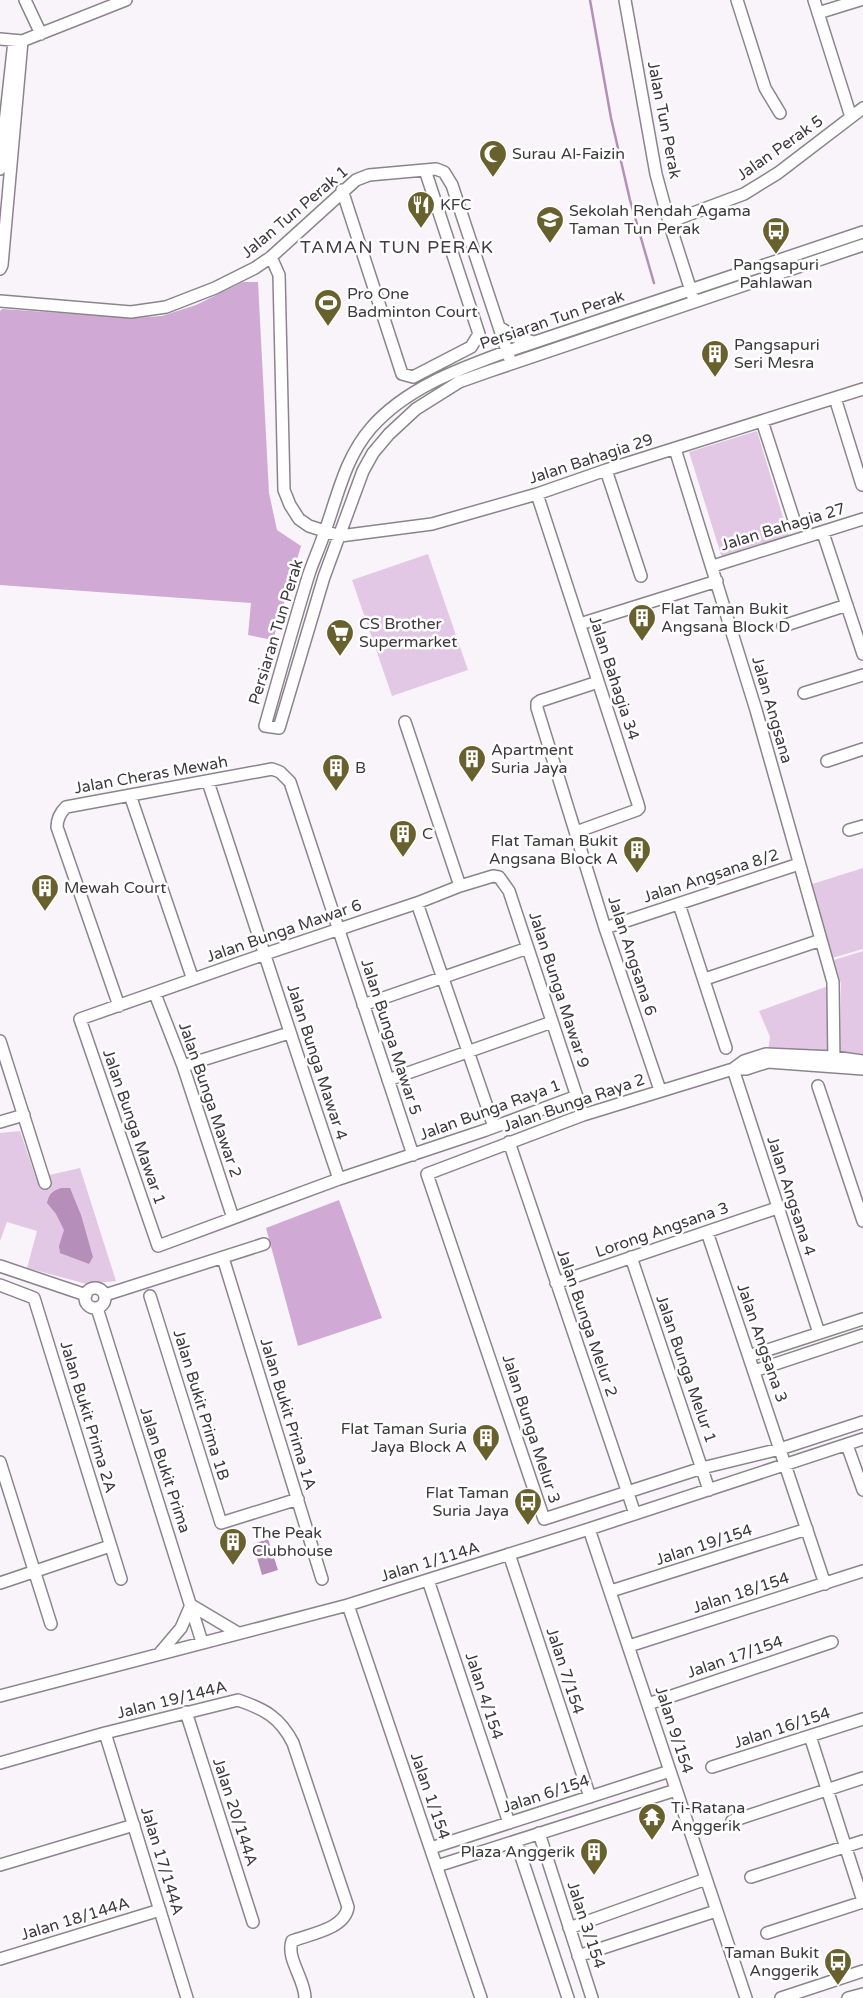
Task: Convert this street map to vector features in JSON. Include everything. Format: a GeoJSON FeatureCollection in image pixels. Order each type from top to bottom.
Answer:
{"type":"FeatureCollection","features":[{"type":"Feature","properties":{"kind":"street"},"geometry":{"type":"LineString","coordinates":[[24,0],[41,34]]}},
{"type":"Feature","properties":{"kind":"street"},"geometry":{"type":"LineString","coordinates":[[0,39],[18,41],[41,34],[126,0]]}},
{"type":"Feature","properties":{"kind":"street","name":"Jalan Tun Perak"},"geometry":{"type":"LineString","coordinates":[[625,0],[656,174],[669,222],[693,295]]}},
{"type":"Feature","properties":{"kind":"street"},"geometry":{"type":"LineString","coordinates":[[737,0],[765,88],[780,113]]}},
{"type":"Feature","properties":{"kind":"street"},"geometry":{"type":"LineString","coordinates":[[814,0],[851,117]]}},
{"type":"Feature","properties":{"kind":"street"},"geometry":{"type":"LineString","coordinates":[[818,13],[860,0]]}},
{"type":"Feature","properties":{"kind":"street"},"geometry":{"type":"LineString","coordinates":[[0,169],[18,41]]}},
{"type":"Feature","properties":{"kind":"street"},"geometry":{"type":"LineString","coordinates":[[0,269],[2,265],[18,41]]}},
{"type":"Feature","properties":{"kind":"street","name":"Jalan Perak 5"},"geometry":{"type":"LineString","coordinates":[[669,222],[744,194],[778,173],[863,108]]}},
{"type":"Feature","properties":{"kind":"street","name":"Jalan Tun Perak 1"},"geometry":{"type":"LineString","coordinates":[[0,301],[131,312],[166,307],[214,288],[255,268],[271,257],[342,190],[356,180],[369,175],[436,169],[444,172],[452,184],[512,363]]}},
{"type":"Feature","properties":{"kind":"street"},"geometry":{"type":"LineString","coordinates":[[342,190],[402,374],[413,377],[471,347],[479,334],[425,170]]}},
{"type":"Feature","properties":{"kind":"street","name":"Persiaran Tun Perak"},"geometry":{"type":"LineString","coordinates":[[863,232],[693,295],[512,363],[459,382],[416,409],[389,434],[374,452],[363,471],[324,577],[279,728],[264,726],[309,575],[346,466],[358,445],[372,427],[390,410],[433,381],[485,359],[534,342],[693,295],[863,245]]}},
{"type":"Feature","properties":{"kind":"street","name":"Jalan Bahagia 29"},"geometry":{"type":"LineString","coordinates":[[271,257],[279,275],[284,490],[290,506],[299,519],[309,526],[340,536],[432,524],[537,494],[606,470],[863,389]]}},
{"type":"Feature","properties":{"kind":"street"},"geometry":{"type":"LineString","coordinates":[[485,359],[496,344],[499,327],[515,337],[534,342]]}},
{"type":"Feature","properties":{"kind":"street"},"geometry":{"type":"LineString","coordinates":[[835,398],[862,485]]}},
{"type":"Feature","properties":{"kind":"street"},"geometry":{"type":"LineString","coordinates":[[762,421],[795,523]]}},
{"type":"Feature","properties":{"kind":"street","name":"Jalan Angsana"},"geometry":{"type":"LineString","coordinates":[[676,449],[713,566],[833,982],[834,1061]]}},
{"type":"Feature","properties":{"kind":"street"},"geometry":{"type":"LineString","coordinates":[[606,470],[641,576]]}},
{"type":"Feature","properties":{"kind":"street","name":"Jalan Bahagia 34"},"geometry":{"type":"LineString","coordinates":[[537,494],[639,808],[576,832]]}},
{"type":"Feature","properties":{"kind":"street","name":"Jalan Bahagia 27"},"geometry":{"type":"LineString","coordinates":[[713,566],[863,520]]}},
{"type":"Feature","properties":{"kind":"street"},"geometry":{"type":"LineString","coordinates":[[823,533],[863,654]]}},
{"type":"Feature","properties":{"kind":"street"},"geometry":{"type":"LineString","coordinates":[[580,624],[717,581]]}},
{"type":"Feature","properties":{"kind":"street"},"geometry":{"type":"LineString","coordinates":[[783,626],[847,606]]}},
{"type":"Feature","properties":{"kind":"street"},"geometry":{"type":"LineString","coordinates":[[804,693],[863,675]]}},
{"type":"Feature","properties":{"kind":"street","name":"Jalan Angsana 6"},"geometry":{"type":"LineString","coordinates":[[598,682],[537,703],[537,708],[605,928],[660,1090]]}},
{"type":"Feature","properties":{"kind":"street"},"geometry":{"type":"LineString","coordinates":[[405,722],[460,886]]}},
{"type":"Feature","properties":{"kind":"street"},"geometry":{"type":"LineString","coordinates":[[827,761],[863,749]]}},
{"type":"Feature","properties":{"kind":"street","name":"Jalan Cheras Mewah"},"geometry":{"type":"LineString","coordinates":[[119,1006],[57,827],[60,815],[66,807],[272,769]]}},
{"type":"Feature","properties":{"kind":"street","name":"Jalan Bunga Mawar 5"},"geometry":{"type":"LineString","coordinates":[[272,769],[280,772],[290,782],[413,1155]]}},
{"type":"Feature","properties":{"kind":"street","name":"Jalan Bunga Mawar 4"},"geometry":{"type":"LineString","coordinates":[[208,782],[289,1033],[339,1179]]}},
{"type":"Feature","properties":{"kind":"street"},"geometry":{"type":"LineString","coordinates":[[130,795],[191,974]]}},
{"type":"Feature","properties":{"kind":"street"},"geometry":{"type":"LineString","coordinates":[[849,830],[863,826]]}},
{"type":"Feature","properties":{"kind":"street","name":"Jalan Angsana 8/2"},"geometry":{"type":"LineString","coordinates":[[605,928],[799,864]]}},
{"type":"Feature","properties":{"kind":"street","name":"Jalan Bunga Mawar 6"},"geometry":{"type":"LineString","coordinates":[[80,1019],[417,903],[460,886],[493,876],[499,877]]}},
{"type":"Feature","properties":{"kind":"street","name":"Jalan Bunga Mawar 9"},"geometry":{"type":"LineString","coordinates":[[499,877],[509,891],[584,1115]]}},
{"type":"Feature","properties":{"kind":"street"},"geometry":{"type":"LineString","coordinates":[[417,903],[494,1127]]}},
{"type":"Feature","properties":{"kind":"street"},"geometry":{"type":"LineString","coordinates":[[679,904],[726,1048]]}},
{"type":"Feature","properties":{"kind":"street"},"geometry":{"type":"LineString","coordinates":[[705,979],[821,940]]}},
{"type":"Feature","properties":{"kind":"street"},"geometry":{"type":"LineString","coordinates":[[363,1005],[442,976],[528,948]]}},
{"type":"Feature","properties":{"kind":"street","name":"Jalan Bunga Mawar 2"},"geometry":{"type":"LineString","coordinates":[[155,994],[183,1066],[233,1218]]}},
{"type":"Feature","properties":{"kind":"street","name":"Jalan Bunga Mawar 1"},"geometry":{"type":"LineString","coordinates":[[80,1019],[158,1246],[233,1218]]}},
{"type":"Feature","properties":{"kind":"street"},"geometry":{"type":"LineString","coordinates":[[388,1080],[552,1022]]}},
{"type":"Feature","properties":{"kind":"street"},"geometry":{"type":"LineString","coordinates":[[183,1066],[289,1033]]}},
{"type":"Feature","properties":{"kind":"street"},"geometry":{"type":"LineString","coordinates":[[0,1041],[46,1183]]}},
{"type":"Feature","properties":{"kind":"street","name":"Jalan Bunga Raya 2"},"geometry":{"type":"LineString","coordinates":[[427,1174],[584,1115],[733,1069],[744,1061],[766,1054],[834,1061],[863,1061]]}},
{"type":"Feature","properties":{"kind":"street","name":"Jalan Bunga Raya 2"},"geometry":{"type":"LineString","coordinates":[[834,1061],[863,1069]]}},
{"type":"Feature","properties":{"kind":"street","name":"Jalan Angsana 4"},"geometry":{"type":"LineString","coordinates":[[733,1069],[819,1333]]}},
{"type":"Feature","properties":{"kind":"street"},"geometry":{"type":"LineString","coordinates":[[818,1086],[863,1221]]}},
{"type":"Feature","properties":{"kind":"street","name":"Jalan Bunga Raya 1"},"geometry":{"type":"LineString","coordinates":[[413,1155],[577,1096]]}},
{"type":"Feature","properties":{"kind":"street"},"geometry":{"type":"LineString","coordinates":[[0,1122],[24,1115]]}},
{"type":"Feature","properties":{"kind":"street","name":"Jalan Bunga Melur 2"},"geometry":{"type":"LineString","coordinates":[[509,1142],[635,1514]]}},
{"type":"Feature","properties":{"kind":"street"},"geometry":{"type":"LineString","coordinates":[[233,1218],[339,1179],[413,1155]]}},
{"type":"Feature","properties":{"kind":"street","name":"Jalan Bunga Melur 3"},"geometry":{"type":"LineString","coordinates":[[427,1174],[544,1519],[702,1468],[780,1448],[863,1422]]}},
{"type":"Feature","properties":{"kind":"street","name":"Lorong Angsana 3"},"geometry":{"type":"LineString","coordinates":[[556,1283],[777,1208]]}},
{"type":"Feature","properties":{"kind":"street","name":"Jalan Angsana 3"},"geometry":{"type":"LineString","coordinates":[[707,1232],[825,1584]]}},
{"type":"Feature","properties":{"kind":"street"},"geometry":{"type":"LineString","coordinates":[[105,1295],[264,1244]]}},
{"type":"Feature","properties":{"kind":"street","name":"Jalan Bukit Prima 1A"},"geometry":{"type":"LineString","coordinates":[[223,1258],[322,1579]]}},
{"type":"Feature","properties":{"kind":"street","name":"Jalan Bunga Melur 1"},"geometry":{"type":"LineString","coordinates":[[631,1258],[709,1490]]}},
{"type":"Feature","properties":{"kind":"street"},"geometry":{"type":"LineString","coordinates":[[0,1266],[86,1295]]}},
{"type":"Feature","properties":{"kind":"street","name":"Jalan Bukit Prima 2A"},"geometry":{"type":"LineString","coordinates":[[0,1285],[34,1298],[110,1546],[122,1579]]}},
{"type":"Feature","properties":{"kind":"street"},"geometry":{"type":"LineString","coordinates":[[97,1288],[105,1295],[103,1305],[97,1308],[88,1305],[86,1295],[90,1289],[97,1288]]}},
{"type":"Feature","properties":{"kind":"street","name":"Jalan Bukit Prima 1B"},"geometry":{"type":"LineString","coordinates":[[150,1296],[221,1523],[298,1499]]}},
{"type":"Feature","properties":{"kind":"street","name":"Jalan Bukit Prima"},"geometry":{"type":"LineString","coordinates":[[97,1308],[202,1642]]}},
{"type":"Feature","properties":{"kind":"street"},"geometry":{"type":"LineString","coordinates":[[749,1356],[863,1318]]}},
{"type":"Feature","properties":{"kind":"street"},"geometry":{"type":"LineString","coordinates":[[754,1372],[863,1335]]}},
{"type":"Feature","properties":{"kind":"street","name":"Jalan 1/114A"},"geometry":{"type":"LineString","coordinates":[[0,1696],[348,1604],[589,1529],[863,1440]]}},
{"type":"Feature","properties":{"kind":"street"},"geometry":{"type":"LineString","coordinates":[[847,1445],[863,1490]]}},
{"type":"Feature","properties":{"kind":"street"},"geometry":{"type":"LineString","coordinates":[[0,1462],[51,1624]]}},
{"type":"Feature","properties":{"kind":"street","name":"Jalan 9/154"},"geometry":{"type":"LineString","coordinates":[[589,1529],[746,1998]]}},
{"type":"Feature","properties":{"kind":"street","name":"Jalan 19/154"},"geometry":{"type":"LineString","coordinates":[[611,1591],[807,1529]]}},
{"type":"Feature","properties":{"kind":"street"},"geometry":{"type":"LineString","coordinates":[[0,1583],[110,1546]]}},
{"type":"Feature","properties":{"kind":"street","name":"Jalan 7/154"},"geometry":{"type":"LineString","coordinates":[[509,1554],[590,1797]]}},
{"type":"Feature","properties":{"kind":"street","name":"Jalan 18/154"},"geometry":{"type":"LineString","coordinates":[[629,1646],[863,1571]]}},
{"type":"Feature","properties":{"kind":"street","name":"Jalan 4/154"},"geometry":{"type":"LineString","coordinates":[[428,1580],[509,1823]]}},
{"type":"Feature","properties":{"kind":"street","name":"Jalan 1/154"},"geometry":{"type":"LineString","coordinates":[[348,1604],[481,1998]]}},
{"type":"Feature","properties":{"kind":"street"},"geometry":{"type":"LineString","coordinates":[[159,1654],[182,1628],[190,1605],[238,1633]]}},
{"type":"Feature","properties":{"kind":"street","name":"Jalan 17/154"},"geometry":{"type":"LineString","coordinates":[[648,1704],[832,1642]]}},
{"type":"Feature","properties":{"kind":"street","name":"Jalan 19/144A"},"geometry":{"type":"LineString","coordinates":[[0,1763],[105,1733],[238,1700],[259,1708],[278,1720],[287,1731],[293,1743],[346,1899],[347,1915],[338,1924],[292,1941],[290,1945],[290,1950],[304,1988],[305,1998]]}},
{"type":"Feature","properties":{"kind":"street","name":"Jalan 20/144A"},"geometry":{"type":"LineString","coordinates":[[186,1712],[253,1922]]}},
{"type":"Feature","properties":{"kind":"street","name":"Jalan 16/154"},"geometry":{"type":"LineString","coordinates":[[712,1767],[863,1718]]}},
{"type":"Feature","properties":{"kind":"street","name":"Jalan 17/144A"},"geometry":{"type":"LineString","coordinates":[[105,1733],[188,1998]]}},
{"type":"Feature","properties":{"kind":"street"},"geometry":{"type":"LineString","coordinates":[[767,1933],[863,1902],[834,1818],[820,1761],[810,1736]]}},
{"type":"Feature","properties":{"kind":"street","name":"Jalan 6/154"},"geometry":{"type":"LineString","coordinates":[[431,1848],[670,1771]]}},
{"type":"Feature","properties":{"kind":"street"},"geometry":{"type":"LineString","coordinates":[[732,1822],[863,1778]]}},
{"type":"Feature","properties":{"kind":"street"},"geometry":{"type":"LineString","coordinates":[[437,1866],[676,1790]]}},
{"type":"Feature","properties":{"kind":"street"},"geometry":{"type":"LineString","coordinates":[[0,1865],[134,1825]]}},
{"type":"Feature","properties":{"kind":"street","name":"Jalan 3/154"},"geometry":{"type":"LineString","coordinates":[[539,1833],[592,1998]]}},
{"type":"Feature","properties":{"kind":"street"},"geometry":{"type":"LineString","coordinates":[[516,1841],[568,1998]]}},
{"type":"Feature","properties":{"kind":"street"},"geometry":{"type":"LineString","coordinates":[[751,1877],[863,1841]]}},
{"type":"Feature","properties":{"kind":"street"},"geometry":{"type":"LineString","coordinates":[[569,1928],[706,1879]]}},
{"type":"Feature","properties":{"kind":"street","name":"Jalan 18/144A"},"geometry":{"type":"LineString","coordinates":[[0,1959],[160,1910]]}},
{"type":"Feature","properties":{"kind":"street"},"geometry":{"type":"LineString","coordinates":[[578,1956],[716,1911]]}},
{"type":"Feature","properties":{"kind":"street"},"geometry":{"type":"LineString","coordinates":[[781,1998],[863,1972]]}},
{"type":"Feature","properties":{"kind":"street"},"geometry":{"type":"LineString","coordinates":[[848,1998],[863,1994]]}},
{"type":"Feature","properties":{"kind":"shaded area"},"geometry":{"type":"Polygon","coordinates":[[[243,282],[258,282],[269,493],[277,530],[301,546],[273,640],[248,635],[251,603],[0,585],[0,311],[2,309],[133,318],[162,316],[196,305],[243,282]]]}},
{"type":"Feature","properties":{"kind":"shaded area"},"geometry":{"type":"Polygon","coordinates":[[[757,431],[789,537],[722,558],[689,452],[757,431]]]}},
{"type":"Feature","properties":{"kind":"shaded area"},"geometry":{"type":"Polygon","coordinates":[[[428,554],[468,670],[392,696],[352,580],[428,554]]]}},
{"type":"Feature","properties":{"kind":"shaded area"},"geometry":{"type":"Polygon","coordinates":[[[863,868],[863,949],[832,958],[809,885],[863,868]]]}},
{"type":"Feature","properties":{"kind":"shaded area"},"geometry":{"type":"Polygon","coordinates":[[[863,951],[863,1054],[840,1053],[841,984],[834,960],[863,951]]]}},
{"type":"Feature","properties":{"kind":"shaded area"},"geometry":{"type":"Polygon","coordinates":[[[828,986],[829,1053],[768,1051],[770,1037],[759,1011],[828,986]]]}},
{"type":"Feature","properties":{"kind":"shaded area"},"geometry":{"type":"Polygon","coordinates":[[[20,1131],[36,1178],[80,1168],[116,1281],[87,1284],[27,1268],[37,1231],[7,1222],[0,1241],[0,1133],[20,1131]]]}},
{"type":"Feature","properties":{"kind":"shaded area"},"geometry":{"type":"Polygon","coordinates":[[[61,1188],[70,1188],[81,1215],[93,1257],[89,1264],[60,1253],[59,1246],[64,1230],[56,1214],[47,1203],[51,1193],[61,1188]]]}},
{"type":"Feature","properties":{"kind":"shaded area"},"geometry":{"type":"Polygon","coordinates":[[[339,1200],[382,1318],[298,1346],[266,1228],[339,1200]]]}},
{"type":"Feature","properties":{"kind":"shaded area"},"geometry":{"type":"Polygon","coordinates":[[[268,1539],[278,1570],[262,1575],[253,1544],[268,1539]]]}},
{"type":"Feature","properties":{"kind":"waterway"},"geometry":{"type":"LineString","coordinates":[[590,0],[611,118],[630,200],[654,283]]}},
{"type":"Feature","properties":{"kind":"place","name":"Surau Al-Faizin"},"geometry":{"type":"Point","coordinates":[493,178]}},
{"type":"Feature","properties":{"kind":"place","name":"KFC"},"geometry":{"type":"Point","coordinates":[421,229]}},
{"type":"Feature","properties":{"kind":"place","name":"Sekolah Rendah Agama Taman Tun Perak"},"geometry":{"type":"Point","coordinates":[550,244]}},
{"type":"Feature","properties":{"kind":"place","name":"Pangsapuri Pahlawan"},"geometry":{"type":"Point","coordinates":[776,255]}},
{"type":"Feature","properties":{"kind":"place","name":"Pro One Badminton Court"},"geometry":{"type":"Point","coordinates":[328,327]}},
{"type":"Feature","properties":{"kind":"place","name":"Pangsapuri Seri Mesra"},"geometry":{"type":"Point","coordinates":[715,378]}},
{"type":"Feature","properties":{"kind":"place","name":"Flat Taman Bukit Angsana Block D"},"geometry":{"type":"Point","coordinates":[642,642]}},
{"type":"Feature","properties":{"kind":"place","name":"CS Brother Supermarket"},"geometry":{"type":"Point","coordinates":[340,657]}},
{"type":"Feature","properties":{"kind":"place","name":"Apartment Suria Jaya"},"geometry":{"type":"Point","coordinates":[472,783]}},
{"type":"Feature","properties":{"kind":"place","name":"B"},"geometry":{"type":"Point","coordinates":[336,792]}},
{"type":"Feature","properties":{"kind":"place","name":"C"},"geometry":{"type":"Point","coordinates":[403,858]}},
{"type":"Feature","properties":{"kind":"place","name":"Flat Taman Bukit Angsana Block A"},"geometry":{"type":"Point","coordinates":[637,874]}},
{"type":"Feature","properties":{"kind":"place","name":"Mewah Court"},"geometry":{"type":"Point","coordinates":[45,912]}},
{"type":"Feature","properties":{"kind":"place","name":"Flat Taman Suria Jaya Block A"},"geometry":{"type":"Point","coordinates":[486,1462]}},
{"type":"Feature","properties":{"kind":"place","name":"Flat Taman Suria Jaya"},"geometry":{"type":"Point","coordinates":[528,1526]}},
{"type":"Feature","properties":{"kind":"place","name":"The Peak Clubhouse"},"geometry":{"type":"Point","coordinates":[233,1566]}},
{"type":"Feature","properties":{"kind":"place","name":"Ti-Ratana Anggerik"},"geometry":{"type":"Point","coordinates":[652,1841]}},
{"type":"Feature","properties":{"kind":"place","name":"Plaza Anggerik"},"geometry":{"type":"Point","coordinates":[594,1876]}},
{"type":"Feature","properties":{"kind":"place","name":"Taman Bukit Anggerik"},"geometry":{"type":"Point","coordinates":[838,1986]}},
{"type":"Feature","properties":{"kind":"district","name":"TAMAN TUN PERAK"},"geometry":{"type":"Point","coordinates":[397,247]}}]}
